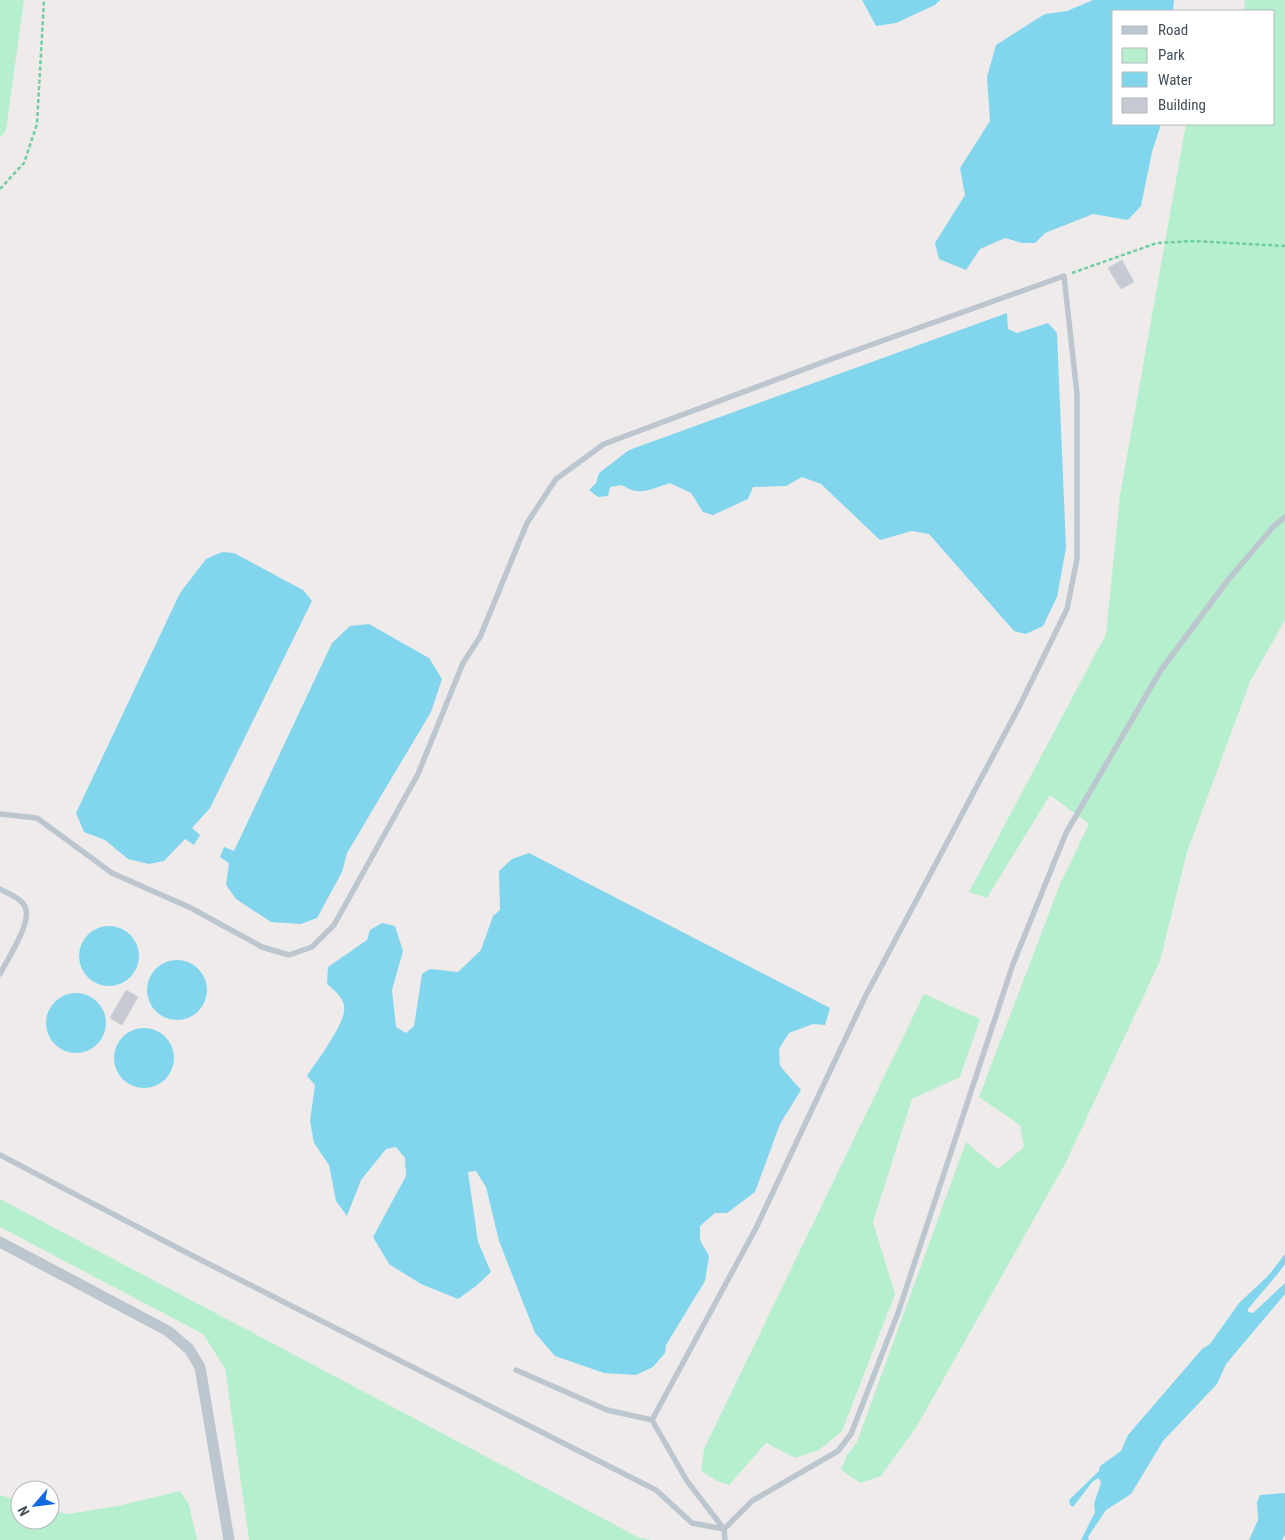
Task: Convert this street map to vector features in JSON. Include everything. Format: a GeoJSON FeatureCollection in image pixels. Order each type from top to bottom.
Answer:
{"type":"FeatureCollection","features":[{"type":"Feature","properties":{"kind":"street"},"geometry":{"type":"LineString","coordinates":[[0,1242],[168,1331],[189,1349],[200,1367],[229,1540]]}},
{"type":"Feature","properties":{"kind":"lane"},"geometry":{"type":"LineString","coordinates":[[0,814],[37,818],[112,873],[191,908],[262,947],[289,955],[312,947],[334,926],[418,774],[463,663],[480,637],[527,523],[556,479],[604,444],[837,356],[1064,276],[1077,394],[1077,559],[1067,609],[1020,705],[865,998],[756,1228],[652,1420]]}},
{"type":"Feature","properties":{"kind":"lane"},"geometry":{"type":"LineString","coordinates":[[724,1529],[752,1501],[838,1451],[851,1434],[898,1313],[1013,964],[1066,833],[1161,670],[1228,580],[1274,526],[1285,517]]}},
{"type":"Feature","properties":{"kind":"lane"},"geometry":{"type":"LineString","coordinates":[[0,888],[21,901],[26,910],[25,924],[0,974]]}},
{"type":"Feature","properties":{"kind":"lane"},"geometry":{"type":"LineString","coordinates":[[0,1154],[195,1257],[656,1490],[692,1523],[724,1529]]}},
{"type":"Feature","properties":{"kind":"lane"},"geometry":{"type":"LineString","coordinates":[[516,1370],[607,1410],[652,1420],[687,1481],[724,1529],[724,1540]]}},
{"type":"Feature","properties":{"kind":"path"},"geometry":{"type":"LineString","coordinates":[[0,189],[24,163],[37,124],[44,0]]}},
{"type":"Feature","properties":{"kind":"path"},"geometry":{"type":"LineString","coordinates":[[1064,276],[1157,243],[1194,241],[1285,246]]}},
{"type":"Feature","properties":{"kind":"green space"},"geometry":{"type":"Polygon","coordinates":[[[0,0],[24,0],[6,130],[0,138],[0,0]]]}},
{"type":"Feature","properties":{"kind":"green space"},"geometry":{"type":"Polygon","coordinates":[[[1245,0],[1285,0],[1285,620],[1250,682],[1187,852],[1160,961],[1065,1164],[917,1426],[881,1476],[860,1483],[841,1470],[847,1455],[857,1442],[966,1142],[998,1169],[1024,1147],[1020,1125],[979,1097],[1060,884],[1089,824],[1050,795],[987,898],[969,892],[1106,634],[1120,495],[1186,125],[1275,125],[1275,10],[1244,10],[1245,0]]]}},
{"type":"Feature","properties":{"kind":"green space"},"geometry":{"type":"Polygon","coordinates":[[[924,994],[980,1019],[960,1077],[912,1099],[873,1222],[895,1294],[842,1431],[819,1450],[795,1458],[766,1443],[729,1485],[717,1481],[701,1471],[704,1449],[924,994]]]}},
{"type":"Feature","properties":{"kind":"green space"},"geometry":{"type":"Polygon","coordinates":[[[0,1199],[638,1537],[650,1540],[249,1540],[225,1368],[203,1334],[0,1227],[0,1199]]]}},
{"type":"Feature","properties":{"kind":"green space"},"geometry":{"type":"Polygon","coordinates":[[[180,1491],[189,1505],[197,1540],[0,1540],[0,1495],[10,1498],[10,1530],[60,1530],[60,1512],[68,1514],[118,1506],[180,1491]]]}},
{"type":"Feature","properties":{"kind":"water"},"geometry":{"type":"Polygon","coordinates":[[[862,0],[940,0],[935,5],[896,23],[876,26],[862,0]]]}},
{"type":"Feature","properties":{"kind":"water"},"geometry":{"type":"Polygon","coordinates":[[[1093,0],[1174,0],[1173,10],[1112,10],[1112,125],[1161,125],[1152,152],[1141,206],[1128,220],[1093,214],[1045,233],[1035,243],[1022,243],[1005,238],[980,249],[966,270],[939,259],[935,243],[965,195],[960,168],[990,121],[987,77],[996,45],[1045,14],[1067,11],[1093,0]]]}},
{"type":"Feature","properties":{"kind":"water"},"geometry":{"type":"Polygon","coordinates":[[[1007,313],[1008,329],[1017,333],[1048,323],[1057,333],[1066,548],[1057,597],[1043,626],[1026,634],[1014,631],[929,534],[912,531],[880,540],[821,484],[802,477],[786,486],[753,487],[748,499],[713,515],[703,512],[691,493],[670,483],[646,491],[634,491],[622,485],[610,487],[608,496],[598,497],[589,490],[596,483],[599,473],[629,450],[1007,313]]]}},
{"type":"Feature","properties":{"kind":"water"},"geometry":{"type":"Polygon","coordinates":[[[222,552],[234,553],[303,590],[312,601],[210,808],[192,828],[200,835],[194,845],[185,839],[164,861],[149,864],[128,859],[105,840],[84,832],[76,813],[180,593],[206,559],[222,552]]]}},
{"type":"Feature","properties":{"kind":"water"},"geometry":{"type":"Polygon","coordinates":[[[369,624],[429,658],[442,679],[431,712],[347,853],[342,872],[317,918],[301,924],[271,922],[236,899],[226,885],[229,863],[220,857],[224,847],[234,851],[332,643],[350,626],[369,624]]]}},
{"type":"Feature","properties":{"kind":"water"},"geometry":{"type":"Polygon","coordinates":[[[529,853],[830,1008],[825,1025],[813,1024],[789,1033],[779,1049],[780,1066],[801,1090],[780,1124],[755,1192],[727,1213],[715,1213],[700,1226],[700,1240],[709,1256],[705,1281],[666,1345],[665,1353],[653,1367],[636,1375],[604,1373],[555,1356],[535,1333],[499,1241],[486,1187],[476,1171],[468,1172],[478,1242],[491,1272],[458,1299],[421,1284],[389,1264],[373,1237],[406,1176],[405,1158],[396,1147],[386,1149],[361,1180],[347,1216],[336,1201],[329,1165],[314,1143],[310,1121],[315,1085],[307,1076],[324,1052],[344,1012],[344,1005],[341,999],[327,984],[328,967],[367,940],[370,930],[382,923],[395,926],[403,951],[392,990],[396,1027],[406,1033],[414,1026],[422,974],[430,969],[458,972],[481,950],[493,916],[500,910],[499,871],[512,859],[529,853]]]}},
{"type":"Feature","properties":{"kind":"water"},"geometry":{"type":"Polygon","coordinates":[[[109,926],[121,928],[134,939],[139,956],[137,968],[126,981],[109,986],[97,984],[84,973],[79,956],[81,944],[92,931],[109,926]]]}},
{"type":"Feature","properties":{"kind":"water"},"geometry":{"type":"Polygon","coordinates":[[[177,960],[189,962],[202,973],[207,990],[205,1002],[194,1015],[177,1020],[165,1018],[152,1007],[147,990],[149,978],[160,965],[177,960]]]}},
{"type":"Feature","properties":{"kind":"water"},"geometry":{"type":"Polygon","coordinates":[[[76,993],[93,998],[101,1006],[106,1023],[101,1040],[93,1048],[76,1053],[59,1048],[51,1040],[46,1023],[51,1006],[59,998],[76,993]]]}},
{"type":"Feature","properties":{"kind":"water"},"geometry":{"type":"Polygon","coordinates":[[[144,1028],[161,1033],[169,1041],[174,1058],[169,1075],[161,1083],[144,1088],[127,1083],[119,1075],[114,1058],[119,1041],[127,1033],[144,1028]]]}},
{"type":"Feature","properties":{"kind":"water"},"geometry":{"type":"Polygon","coordinates":[[[1285,1254],[1285,1264],[1248,1309],[1248,1312],[1253,1313],[1285,1283],[1285,1294],[1226,1364],[1217,1384],[1163,1441],[1131,1494],[1106,1510],[1088,1537],[1089,1540],[1081,1540],[1095,1512],[1094,1504],[1101,1483],[1099,1478],[1093,1481],[1073,1507],[1070,1505],[1069,1500],[1099,1471],[1100,1466],[1121,1451],[1128,1435],[1202,1349],[1210,1344],[1239,1303],[1268,1276],[1285,1254]]]}},
{"type":"Feature","properties":{"kind":"water"},"geometry":{"type":"Polygon","coordinates":[[[1285,1493],[1285,1535],[1282,1540],[1249,1540],[1258,1520],[1257,1502],[1260,1495],[1285,1493]]]}},
{"type":"Feature","properties":{"kind":"building"},"geometry":{"type":"Polygon","coordinates":[[[1122,260],[1134,282],[1121,289],[1108,268],[1122,260]]]}},
{"type":"Feature","properties":{"kind":"building"},"geometry":{"type":"Polygon","coordinates":[[[126,990],[138,997],[122,1025],[110,1018],[126,990]]]}}]}
